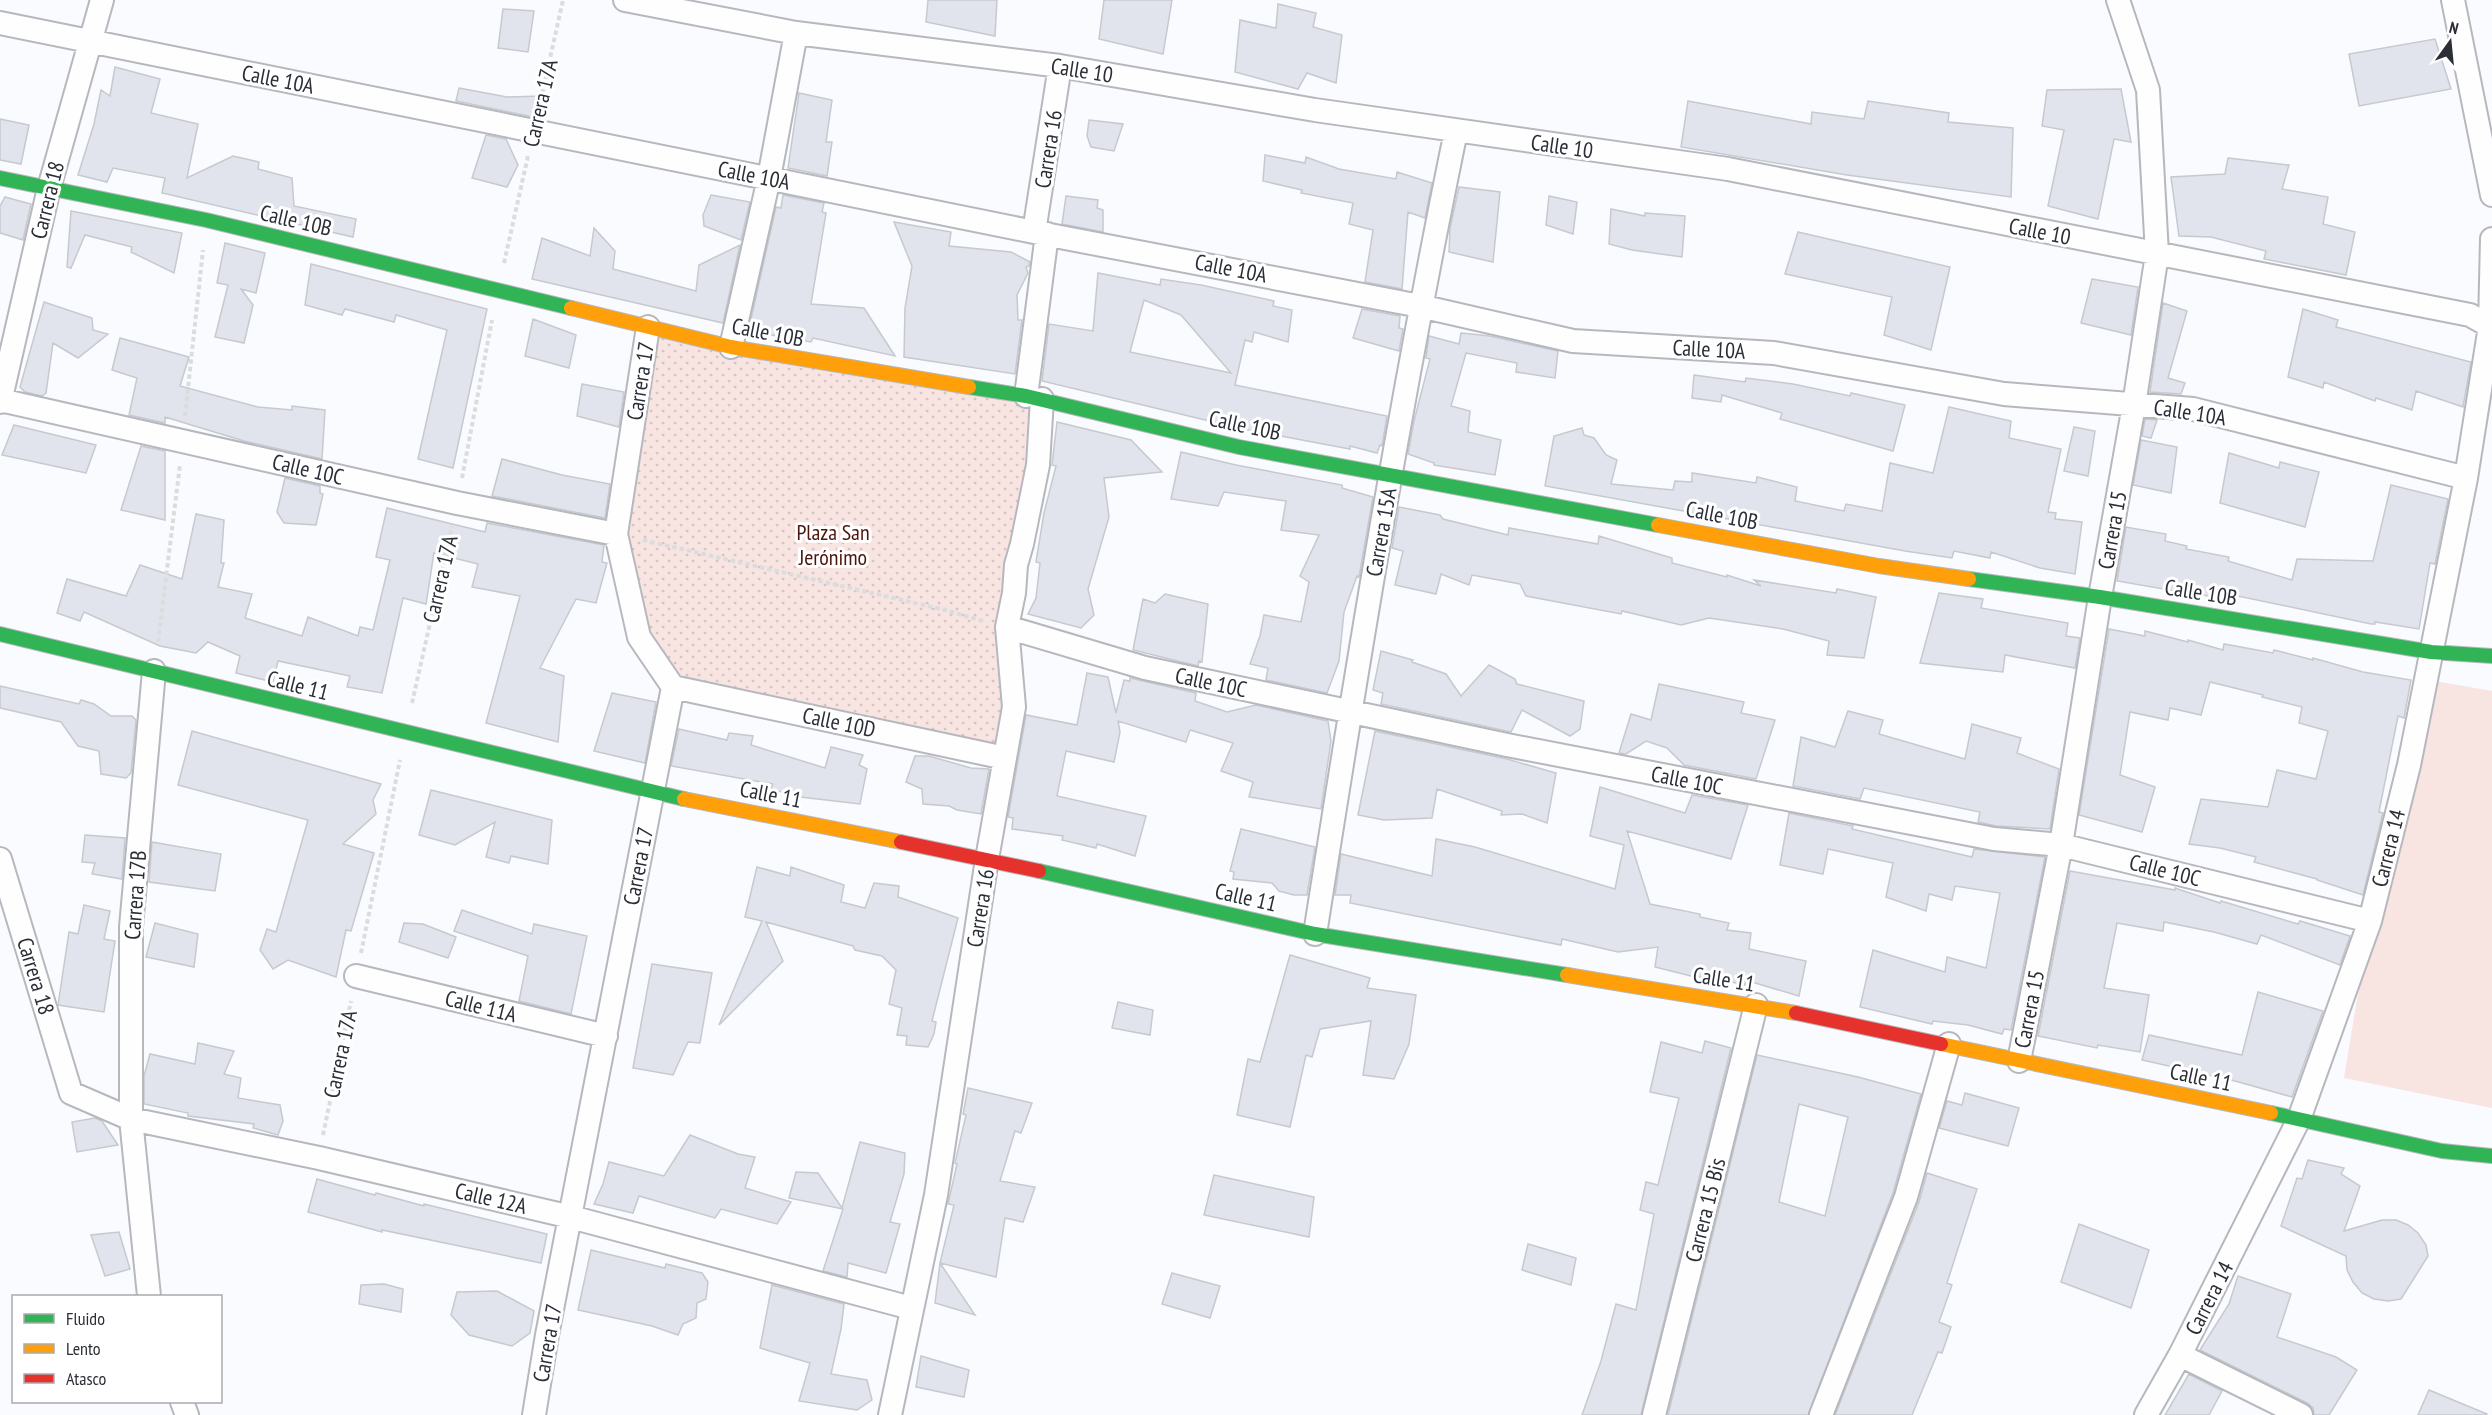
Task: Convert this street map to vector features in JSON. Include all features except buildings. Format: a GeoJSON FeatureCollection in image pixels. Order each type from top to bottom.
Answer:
{"type":"FeatureCollection","features":[{"type":"Feature","properties":{"kind":"street","name":"Carrera 18"},"geometry":{"type":"LineString","coordinates":[[0,400],[49,188],[102,0]]}},
{"type":"Feature","properties":{"kind":"street","name":"Calle 10"},"geometry":{"type":"LineString","coordinates":[[625,0],[796,33],[1060,66],[1315,110],[1728,169],[2470,315],[2491,327]]}},
{"type":"Feature","properties":{"kind":"street","name":"Carrera 15"},"geometry":{"type":"LineString","coordinates":[[2019,1061],[2061,845],[2157,254],[2148,90],[2118,0]]}},
{"type":"Feature","properties":{"kind":"street"},"geometry":{"type":"LineString","coordinates":[[2453,0],[2492,195]]}},
{"type":"Feature","properties":{"kind":"street","name":"Calle 10A"},"geometry":{"type":"LineString","coordinates":[[0,23],[1041,233],[1420,306],[1573,341],[1773,353],[2004,394],[2193,409],[2466,478]]}},
{"type":"Feature","properties":{"kind":"street"},"geometry":{"type":"LineString","coordinates":[[731,347],[769,178],[796,33]]}},
{"type":"Feature","properties":{"kind":"street","name":"Carrera 16"},"geometry":{"type":"LineString","coordinates":[[890,1415],[936,1195],[987,859],[1014,707],[1007,627],[1014,593],[1016,565],[1038,465],[1034,397],[1041,233],[1060,66]]}},
{"type":"Feature","properties":{"kind":"street","name":"Carrera 15A"},"geometry":{"type":"LineString","coordinates":[[1315,934],[1350,712],[1420,306],[1456,130]]}},
{"type":"Feature","properties":{"kind":"street","name":"Calle 10B"},"geometry":{"type":"LineString","coordinates":[[0,178],[206,220],[731,347],[1034,397],[1239,447],[1879,566],[2100,597],[2431,652],[2492,656]]}},
{"type":"Feature","properties":{"kind":"street","name":"Carrera 14"},"geometry":{"type":"LineString","coordinates":[[2146,1415],[2180,1355],[2299,1119],[2370,921],[2409,765],[2466,478],[2491,327],[2492,239]]}},
{"type":"Feature","properties":{"kind":"street","name":"Carrera 17"},"geometry":{"type":"LineString","coordinates":[[534,1415],[651,792],[673,687],[639,637],[616,534],[648,327]]}},
{"type":"Feature","properties":{"kind":"street","name":"Calle 10C"},"geometry":{"type":"LineString","coordinates":[[0,400],[457,503],[616,534]]}},
{"type":"Feature","properties":{"kind":"street","name":"Calle 10C"},"geometry":{"type":"LineString","coordinates":[[1007,627],[1145,668],[1507,745],[1994,839],[2061,845],[2370,921]]}},
{"type":"Feature","properties":{"kind":"street","name":"Calle 11"},"geometry":{"type":"LineString","coordinates":[[0,634],[651,792],[987,859],[1315,934],[1756,1005],[1949,1044],[2442,1151],[2492,1156]]}},
{"type":"Feature","properties":{"kind":"street","name":"Carrera 17B"},"geometry":{"type":"LineString","coordinates":[[131,1119],[131,927],[154,671]]}},
{"type":"Feature","properties":{"kind":"street","name":"Calle 10D"},"geometry":{"type":"LineString","coordinates":[[673,687],[1005,758]]}},
{"type":"Feature","properties":{"kind":"street","name":"Carrera 18"},"geometry":{"type":"LineString","coordinates":[[0,859],[71,1093]]}},
{"type":"Feature","properties":{"kind":"street","name":"Calle 11A"},"geometry":{"type":"LineString","coordinates":[[356,976],[606,1036]]}},
{"type":"Feature","properties":{"kind":"street","name":"Carrera 15 Bis"},"geometry":{"type":"LineString","coordinates":[[1654,1415],[1756,1005]]}},
{"type":"Feature","properties":{"kind":"street"},"geometry":{"type":"LineString","coordinates":[[1821,1415],[1906,1197],[1949,1044]]}},
{"type":"Feature","properties":{"kind":"street","name":"Calle 12A"},"geometry":{"type":"LineString","coordinates":[[71,1093],[131,1119],[319,1158],[571,1217],[911,1308]]}},
{"type":"Feature","properties":{"kind":"street"},"geometry":{"type":"LineString","coordinates":[[131,1119],[149,1295]]}},
{"type":"Feature","properties":{"kind":"street"},"geometry":{"type":"LineString","coordinates":[[2180,1355],[2301,1415]]}},
{"type":"Feature","properties":{"kind":"path","name":"Carrera 17A"},"geometry":{"type":"LineString","coordinates":[[319,1158],[405,733],[457,503],[498,289],[563,0]]}},
{"type":"Feature","properties":{"kind":"path"},"geometry":{"type":"LineString","coordinates":[[616,534],[941,609],[1007,627]]}},
{"type":"Feature","properties":{"kind":"green space","name":"Plaza San Jerónimo"},"geometry":{"type":"Polygon","coordinates":[[[652,333],[1038,403],[1003,758],[679,687],[644,635],[620,540],[652,333]]]}},
{"type":"Feature","properties":{"kind":"green space"},"geometry":{"type":"Polygon","coordinates":[[[2429,680],[2492,691],[2492,1108],[2344,1078],[2370,921],[2429,680]]]}},
{"type":"Feature","properties":{"kind":"traffic: fast"},"geometry":{"type":"LineString","coordinates":[[0,178],[206,220],[571,308]]}},
{"type":"Feature","properties":{"kind":"traffic: fast"},"geometry":{"type":"LineString","coordinates":[[969,387],[1026,396],[1239,447],[1658,525]]}},
{"type":"Feature","properties":{"kind":"traffic: fast"},"geometry":{"type":"LineString","coordinates":[[1969,579],[2100,597],[2431,652],[2492,656]]}},
{"type":"Feature","properties":{"kind":"traffic: fast"},"geometry":{"type":"LineString","coordinates":[[0,634],[684,799]]}},
{"type":"Feature","properties":{"kind":"traffic: fast"},"geometry":{"type":"LineString","coordinates":[[1039,871],[1315,934],[1567,975]]}},
{"type":"Feature","properties":{"kind":"traffic: fast"},"geometry":{"type":"LineString","coordinates":[[2271,1113],[2442,1151],[2492,1156]]}},
{"type":"Feature","properties":{"kind":"traffic: slow"},"geometry":{"type":"LineString","coordinates":[[571,308],[731,347],[969,387]]}},
{"type":"Feature","properties":{"kind":"traffic: slow"},"geometry":{"type":"LineString","coordinates":[[1658,525],[1879,566],[1969,579]]}},
{"type":"Feature","properties":{"kind":"traffic: slow"},"geometry":{"type":"LineString","coordinates":[[684,799],[901,842]]}},
{"type":"Feature","properties":{"kind":"traffic: slow"},"geometry":{"type":"LineString","coordinates":[[1567,975],[1796,1013]]}},
{"type":"Feature","properties":{"kind":"traffic: slow"},"geometry":{"type":"LineString","coordinates":[[1941,1044],[2271,1113]]}},
{"type":"Feature","properties":{"kind":"traffic: jam"},"geometry":{"type":"LineString","coordinates":[[901,842],[1039,871]]}},
{"type":"Feature","properties":{"kind":"traffic: jam"},"geometry":{"type":"LineString","coordinates":[[1796,1013],[1941,1044]]}}]}
